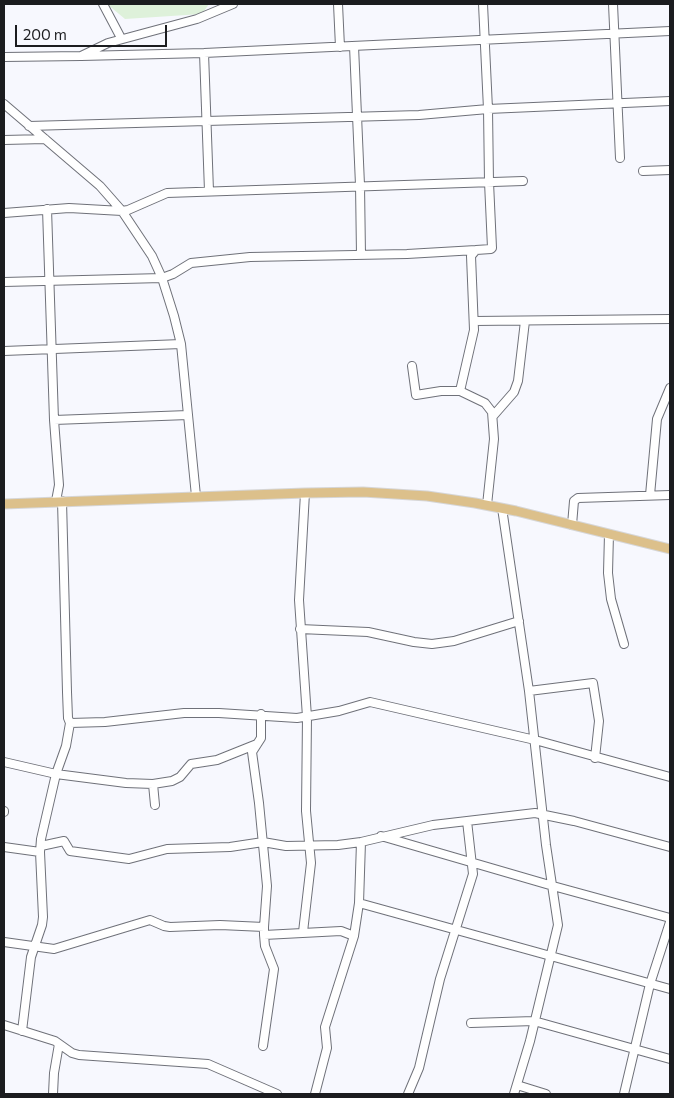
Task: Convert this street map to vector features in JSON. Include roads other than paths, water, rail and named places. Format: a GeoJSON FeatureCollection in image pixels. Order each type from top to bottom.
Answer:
{"type":"FeatureCollection","features":[{"type":"Feature","properties":{"kind":"main road"},"geometry":{"type":"LineString","coordinates":[[4,504],[305,493],[363,492],[427,496],[502,508],[670,549]]}},
{"type":"Feature","properties":{"kind":"street"},"geometry":{"type":"LineString","coordinates":[[102,4],[121,38]]}},
{"type":"Feature","properties":{"kind":"street"},"geometry":{"type":"LineString","coordinates":[[81,56],[121,38],[196,20],[217,8],[233,4]]}},
{"type":"Feature","properties":{"kind":"street"},"geometry":{"type":"LineString","coordinates":[[338,4],[340,46]]}},
{"type":"Feature","properties":{"kind":"street"},"geometry":{"type":"LineString","coordinates":[[4,282],[162,278],[173,274],[191,263],[250,257],[491,250],[488,109],[483,4]]}},
{"type":"Feature","properties":{"kind":"street"},"geometry":{"type":"LineString","coordinates":[[613,4],[620,158]]}},
{"type":"Feature","properties":{"kind":"street"},"geometry":{"type":"LineString","coordinates":[[4,58],[204,53],[670,31]]}},
{"type":"Feature","properties":{"kind":"street"},"geometry":{"type":"LineString","coordinates":[[354,46],[361,255]]}},
{"type":"Feature","properties":{"kind":"street"},"geometry":{"type":"LineString","coordinates":[[204,53],[209,191]]}},
{"type":"Feature","properties":{"kind":"street"},"geometry":{"type":"LineString","coordinates":[[29,126],[419,115],[488,109],[670,101]]}},
{"type":"Feature","properties":{"kind":"street"},"geometry":{"type":"LineString","coordinates":[[4,104],[100,186],[122,211],[152,256],[162,278],[181,344],[196,496]]}},
{"type":"Feature","properties":{"kind":"street"},"geometry":{"type":"LineString","coordinates":[[4,140],[45,139]]}},
{"type":"Feature","properties":{"kind":"street"},"geometry":{"type":"LineString","coordinates":[[643,171],[670,170]]}},
{"type":"Feature","properties":{"kind":"street"},"geometry":{"type":"LineString","coordinates":[[4,213],[69,208],[122,211],[167,193],[522,181]]}},
{"type":"Feature","properties":{"kind":"street"},"geometry":{"type":"LineString","coordinates":[[22,1031],[30,966],[43,917],[40,849],[56,774],[66,746],[70,723],[67,692],[59,485],[54,420],[47,209]]}},
{"type":"Feature","properties":{"kind":"street"},"geometry":{"type":"LineString","coordinates":[[460,391],[473,337],[471,252]]}},
{"type":"Feature","properties":{"kind":"street"},"geometry":{"type":"LineString","coordinates":[[474,322],[631,318],[670,319]]}},
{"type":"Feature","properties":{"kind":"street"},"geometry":{"type":"LineString","coordinates":[[493,416],[514,392],[518,381],[525,321]]}},
{"type":"Feature","properties":{"kind":"street"},"geometry":{"type":"LineString","coordinates":[[4,351],[181,344]]}},
{"type":"Feature","properties":{"kind":"street"},"geometry":{"type":"LineString","coordinates":[[412,366],[416,395],[431,392],[460,391],[485,403],[492,412],[494,439],[487,505]]}},
{"type":"Feature","properties":{"kind":"street"},"geometry":{"type":"LineString","coordinates":[[650,495],[657,419],[670,388]]}},
{"type":"Feature","properties":{"kind":"street"},"geometry":{"type":"LineString","coordinates":[[54,420],[188,415]]}},
{"type":"Feature","properties":{"kind":"street"},"geometry":{"type":"LineString","coordinates":[[303,932],[311,863],[306,810],[307,717],[300,629],[300,569],[305,493]]}},
{"type":"Feature","properties":{"kind":"street"},"geometry":{"type":"LineString","coordinates":[[572,525],[574,501],[578,498],[670,495]]}},
{"type":"Feature","properties":{"kind":"street"},"geometry":{"type":"LineString","coordinates":[[502,508],[529,691],[542,814],[558,925],[514,1094]]}},
{"type":"Feature","properties":{"kind":"street"},"geometry":{"type":"LineString","coordinates":[[609,534],[608,573],[611,599],[624,644]]}},
{"type":"Feature","properties":{"kind":"street"},"geometry":{"type":"LineString","coordinates":[[300,629],[368,632],[432,644],[454,641],[519,621]]}},
{"type":"Feature","properties":{"kind":"street"},"geometry":{"type":"LineString","coordinates":[[529,691],[593,683],[599,721],[595,758]]}},
{"type":"Feature","properties":{"kind":"street"},"geometry":{"type":"LineString","coordinates":[[70,723],[124,721],[184,713],[261,714],[297,718],[370,702],[535,740],[670,778]]}},
{"type":"Feature","properties":{"kind":"street"},"geometry":{"type":"LineString","coordinates":[[261,714],[261,738],[252,752],[267,892],[264,931],[265,946],[274,969],[263,1046]]}},
{"type":"Feature","properties":{"kind":"street"},"geometry":{"type":"LineString","coordinates":[[4,762],[56,774],[153,784],[172,781],[180,777],[191,764],[217,760],[257,744]]}},
{"type":"Feature","properties":{"kind":"street"},"geometry":{"type":"LineString","coordinates":[[153,784],[155,805]]}},
{"type":"Feature","properties":{"kind":"street"},"geometry":{"type":"LineString","coordinates":[[4,847],[40,849],[64,841],[70,851],[129,859],[167,850],[216,848],[263,842],[286,846],[310,846],[361,842],[433,825],[525,814],[542,814],[670,847]]}},
{"type":"Feature","properties":{"kind":"street"},"geometry":{"type":"LineString","coordinates":[[408,1094],[419,1068],[440,979],[473,874],[467,821]]}},
{"type":"Feature","properties":{"kind":"street"},"geometry":{"type":"LineString","coordinates":[[381,836],[670,920],[650,984],[624,1094]]}},
{"type":"Feature","properties":{"kind":"street"},"geometry":{"type":"LineString","coordinates":[[315,1094],[327,1048],[325,1027],[354,936],[359,903],[361,842]]}},
{"type":"Feature","properties":{"kind":"street"},"geometry":{"type":"LineString","coordinates":[[359,903],[670,989]]}},
{"type":"Feature","properties":{"kind":"street"},"geometry":{"type":"LineString","coordinates":[[4,942],[54,949],[150,920],[170,927],[220,925],[264,931],[340,931],[354,936]]}},
{"type":"Feature","properties":{"kind":"street"},"geometry":{"type":"LineString","coordinates":[[471,1023],[534,1021],[670,1059]]}},
{"type":"Feature","properties":{"kind":"street"},"geometry":{"type":"LineString","coordinates":[[4,1025],[49,1039],[72,1053],[79,1055],[208,1064],[261,1091],[277,1094]]}},
{"type":"Feature","properties":{"kind":"street"},"geometry":{"type":"LineString","coordinates":[[53,1094],[59,1044]]}},
{"type":"Feature","properties":{"kind":"street"},"geometry":{"type":"LineString","coordinates":[[517,1085],[546,1094]]}}]}
